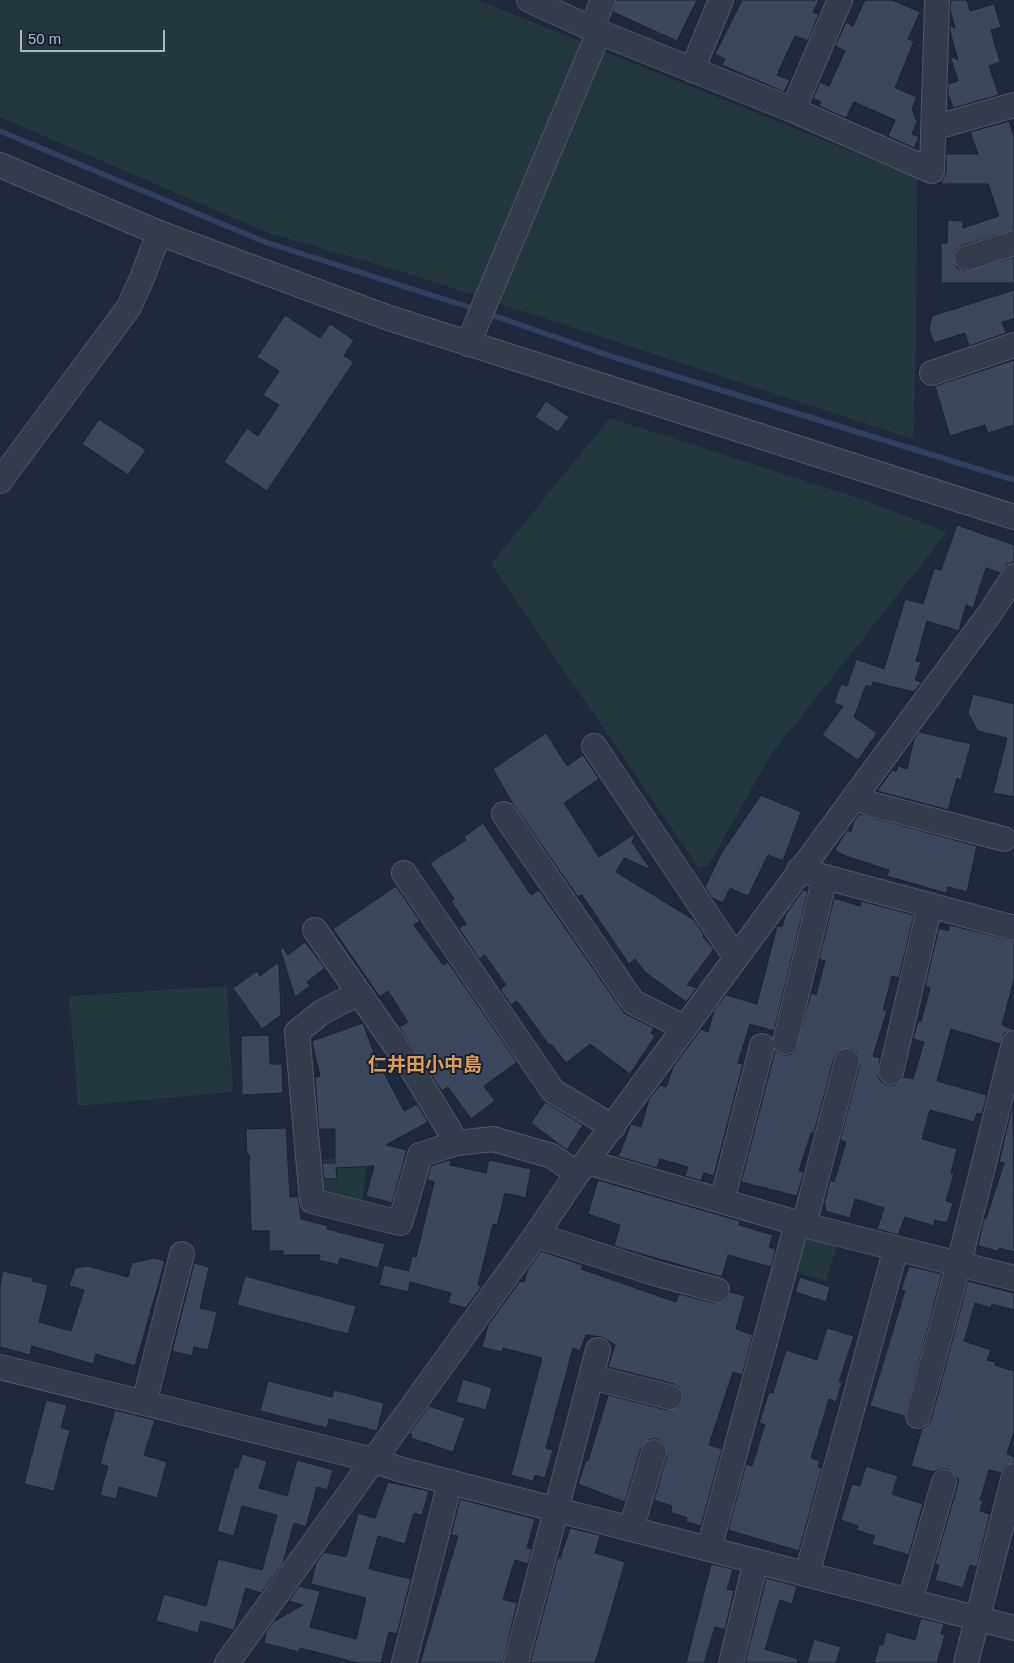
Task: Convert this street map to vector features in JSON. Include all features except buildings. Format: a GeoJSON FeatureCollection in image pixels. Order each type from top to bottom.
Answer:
{"type":"FeatureCollection","features":[{"type":"Feature","properties":{"kind":"street"},"geometry":{"type":"LineString","coordinates":[[529,0],[595,30],[793,110],[932,171],[937,0]]}},
{"type":"Feature","properties":{"kind":"street"},"geometry":{"type":"LineString","coordinates":[[472,333],[595,30],[604,0]]}},
{"type":"Feature","properties":{"kind":"street"},"geometry":{"type":"LineString","coordinates":[[692,70],[721,0]]}},
{"type":"Feature","properties":{"kind":"street"},"geometry":{"type":"LineString","coordinates":[[793,110],[840,0]]}},
{"type":"Feature","properties":{"kind":"street"},"geometry":{"type":"LineString","coordinates":[[933,128],[1014,105]]}},
{"type":"Feature","properties":{"kind":"street"},"geometry":{"type":"LineString","coordinates":[[0,165],[158,233],[389,318],[472,333],[1014,516]]}},
{"type":"Feature","properties":{"kind":"street"},"geometry":{"type":"LineString","coordinates":[[0,481],[129,307],[142,278],[158,233]]}},
{"type":"Feature","properties":{"kind":"street"},"geometry":{"type":"LineString","coordinates":[[968,258],[1014,244]]}},
{"type":"Feature","properties":{"kind":"street"},"geometry":{"type":"LineString","coordinates":[[932,373],[1014,345]]}},
{"type":"Feature","properties":{"kind":"street"},"geometry":{"type":"LineString","coordinates":[[227,1663],[536,1235],[582,1168],[799,870],[856,796],[990,613],[1014,576]]}},
{"type":"Feature","properties":{"kind":"street"},"geometry":{"type":"LineString","coordinates":[[594,746],[736,958]]}},
{"type":"Feature","properties":{"kind":"street"},"geometry":{"type":"LineString","coordinates":[[856,796],[871,804],[1004,839]]}},
{"type":"Feature","properties":{"kind":"street"},"geometry":{"type":"LineString","coordinates":[[504,814],[634,1002],[685,1028]]}},
{"type":"Feature","properties":{"kind":"street"},"geometry":{"type":"LineString","coordinates":[[799,870],[1014,928]]}},
{"type":"Feature","properties":{"kind":"street"},"geometry":{"type":"LineString","coordinates":[[404,873],[552,1091],[613,1127]]}},
{"type":"Feature","properties":{"kind":"street"},"geometry":{"type":"LineString","coordinates":[[785,1042],[825,877]]}},
{"type":"Feature","properties":{"kind":"street"},"geometry":{"type":"LineString","coordinates":[[891,1072],[930,905]]}},
{"type":"Feature","properties":{"kind":"street"},"geometry":{"type":"LineString","coordinates":[[315,930],[412,1069],[457,1143]]}},
{"type":"Feature","properties":{"kind":"street"},"geometry":{"type":"LineString","coordinates":[[359,993],[322,1012],[297,1032],[312,1201],[400,1224],[420,1154],[457,1143],[493,1139],[552,1156],[582,1168],[722,1201],[800,1224],[1014,1278]]}},
{"type":"Feature","properties":{"kind":"street"},"geometry":{"type":"LineString","coordinates":[[918,1416],[959,1263],[1014,1043]]}},
{"type":"Feature","properties":{"kind":"street"},"geometry":{"type":"LineString","coordinates":[[722,1201],[762,1046]]}},
{"type":"Feature","properties":{"kind":"street"},"geometry":{"type":"LineString","coordinates":[[709,1549],[847,1061]]}},
{"type":"Feature","properties":{"kind":"street"},"geometry":{"type":"LineString","coordinates":[[536,1235],[657,1274],[717,1290]]}},
{"type":"Feature","properties":{"kind":"street"},"geometry":{"type":"LineString","coordinates":[[807,1574],[896,1248]]}},
{"type":"Feature","properties":{"kind":"street"},"geometry":{"type":"LineString","coordinates":[[144,1403],[182,1254]]}},
{"type":"Feature","properties":{"kind":"street"},"geometry":{"type":"LineString","coordinates":[[516,1663],[598,1350]]}},
{"type":"Feature","properties":{"kind":"street"},"geometry":{"type":"LineString","coordinates":[[0,1367],[373,1460],[450,1482],[1014,1628]]}},
{"type":"Feature","properties":{"kind":"street"},"geometry":{"type":"LineString","coordinates":[[591,1377],[670,1397]]}},
{"type":"Feature","properties":{"kind":"street"},"geometry":{"type":"LineString","coordinates":[[632,1529],[654,1452]]}},
{"type":"Feature","properties":{"kind":"street"},"geometry":{"type":"LineString","coordinates":[[966,1663],[1014,1476]]}},
{"type":"Feature","properties":{"kind":"street"},"geometry":{"type":"LineString","coordinates":[[404,1663],[450,1482]]}},
{"type":"Feature","properties":{"kind":"street"},"geometry":{"type":"LineString","coordinates":[[910,1601],[944,1482]]}},
{"type":"Feature","properties":{"kind":"street"},"geometry":{"type":"LineString","coordinates":[[731,1663],[756,1561]]}},
{"type":"Feature","properties":{"kind":"green space"},"geometry":{"type":"Polygon","coordinates":[[[0,0],[478,0],[917,178],[916,347],[913,439],[403,272],[269,233],[0,117],[0,0]]]}},
{"type":"Feature","properties":{"kind":"green space"},"geometry":{"type":"Polygon","coordinates":[[[610,418],[861,499],[947,532],[770,756],[708,866],[699,868],[491,564],[610,418]]]}},
{"type":"Feature","properties":{"kind":"green space"},"geometry":{"type":"Polygon","coordinates":[[[227,986],[233,1092],[78,1106],[69,996],[227,986]]]}},
{"type":"Feature","properties":{"kind":"green space"},"geometry":{"type":"Polygon","coordinates":[[[368,1155],[361,1208],[323,1199],[317,1160],[368,1155]]]}},
{"type":"Feature","properties":{"kind":"green space"},"geometry":{"type":"Polygon","coordinates":[[[811,1234],[838,1242],[826,1281],[789,1270],[798,1241],[811,1234]]]}},
{"type":"Feature","properties":{"kind":"waterway"},"geometry":{"type":"LineString","coordinates":[[0,131],[265,242],[478,310]]}},
{"type":"Feature","properties":{"kind":"waterway"},"geometry":{"type":"LineString","coordinates":[[486,313],[613,357],[1014,480]]}},
{"type":"Feature","properties":{"kind":"district","name":"仁井田小中島"},"geometry":{"type":"Point","coordinates":[425,1066]}}]}
